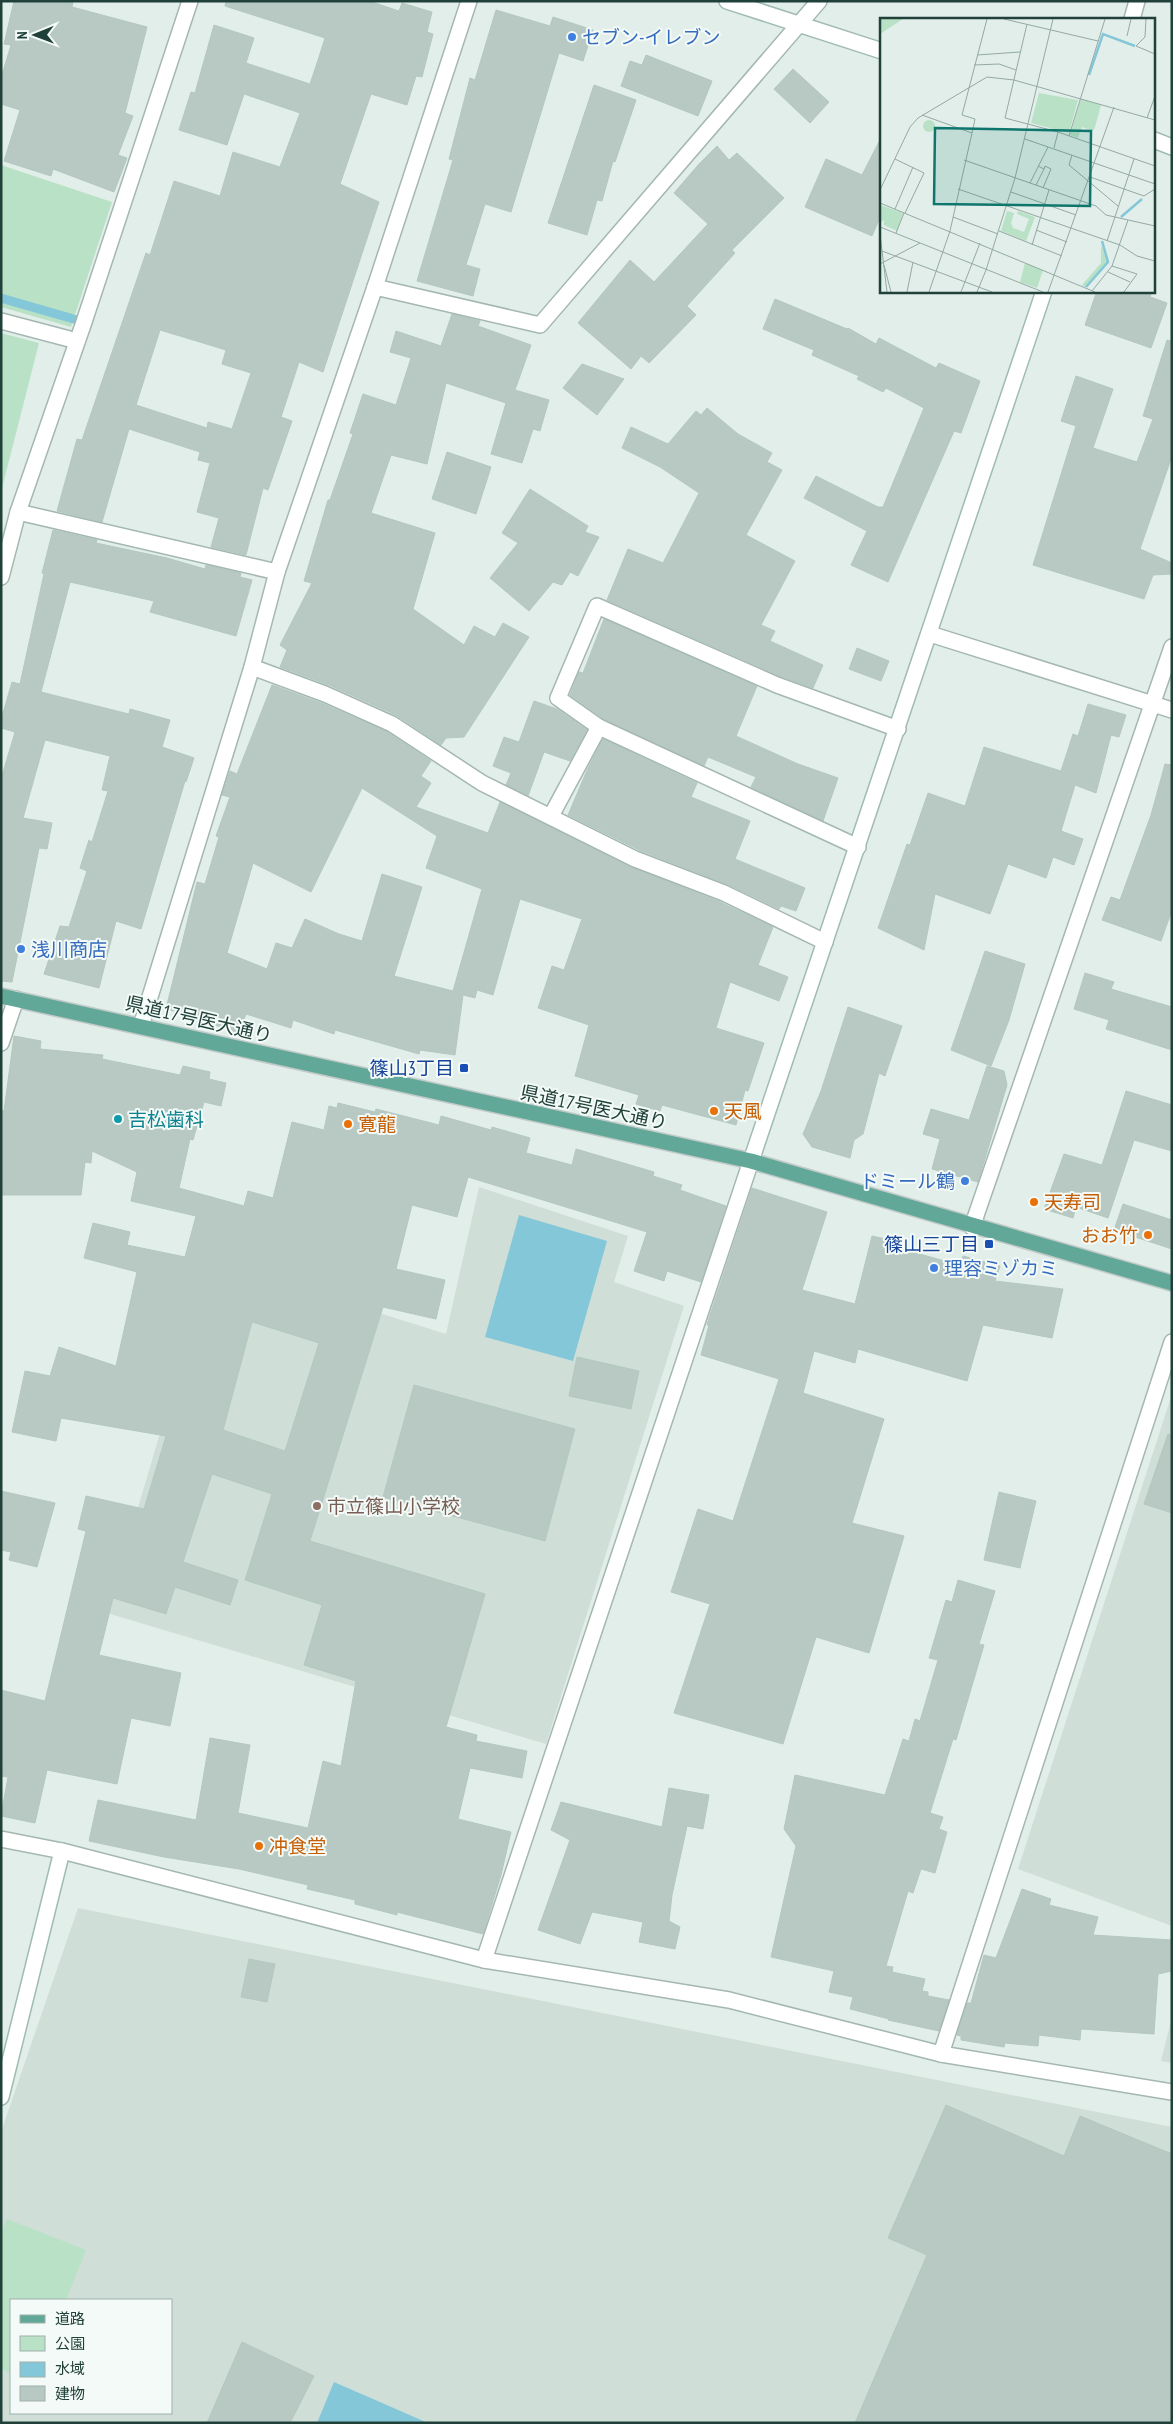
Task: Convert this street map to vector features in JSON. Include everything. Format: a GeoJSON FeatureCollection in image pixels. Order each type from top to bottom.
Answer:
{"type":"FeatureCollection","features":[{"type":"Feature","properties":{"kind":"main road","name":"県道17号医大通り"},"geometry":{"type":"LineString","coordinates":[[8,998],[751,1162],[1172,1283]]}},
{"type":"Feature","properties":{"kind":"street"},"geometry":{"type":"LineString","coordinates":[[1,577],[18,512],[77,342],[190,1]]}},
{"type":"Feature","properties":{"kind":"street"},"geometry":{"type":"LineString","coordinates":[[141,1026],[252,667],[277,572],[375,287],[469,1]]}},
{"type":"Feature","properties":{"kind":"street"},"geometry":{"type":"LineString","coordinates":[[727,1],[880,50]]}},
{"type":"Feature","properties":{"kind":"street"},"geometry":{"type":"LineString","coordinates":[[375,287],[540,325],[800,26],[819,1]]}},
{"type":"Feature","properties":{"kind":"street"},"geometry":{"type":"LineString","coordinates":[[1132,18],[1137,1]]}},
{"type":"Feature","properties":{"kind":"street"},"geometry":{"type":"LineString","coordinates":[[1156,141],[1172,147]]}},
{"type":"Feature","properties":{"kind":"street"},"geometry":{"type":"LineString","coordinates":[[484,1960],[1044,292]]}},
{"type":"Feature","properties":{"kind":"street"},"geometry":{"type":"LineString","coordinates":[[1,321],[77,342]]}},
{"type":"Feature","properties":{"kind":"street"},"geometry":{"type":"LineString","coordinates":[[18,512],[277,572]]}},
{"type":"Feature","properties":{"kind":"street"},"geometry":{"type":"LineString","coordinates":[[858,847],[600,727],[558,698],[597,606],[777,684],[898,730]]}},
{"type":"Feature","properties":{"kind":"street"},"geometry":{"type":"LineString","coordinates":[[930,634],[1153,706],[1172,710]]}},
{"type":"Feature","properties":{"kind":"street"},"geometry":{"type":"LineString","coordinates":[[972,1227],[1172,647]]}},
{"type":"Feature","properties":{"kind":"street"},"geometry":{"type":"LineString","coordinates":[[252,667],[325,694],[392,724],[482,783],[634,859],[724,893],[826,942]]}},
{"type":"Feature","properties":{"kind":"street"},"geometry":{"type":"LineString","coordinates":[[551,816],[600,727]]}},
{"type":"Feature","properties":{"kind":"street"},"geometry":{"type":"LineString","coordinates":[[1,1043],[8,998]]}},
{"type":"Feature","properties":{"kind":"street"},"geometry":{"type":"LineString","coordinates":[[941,2054],[1172,1342]]}},
{"type":"Feature","properties":{"kind":"street"},"geometry":{"type":"LineString","coordinates":[[1,1840],[62,1851],[484,1960],[729,2000],[941,2054],[1172,2092]]}},
{"type":"Feature","properties":{"kind":"street"},"geometry":{"type":"LineString","coordinates":[[1,2097],[62,1851]]}},
{"type":"Feature","properties":{"kind":"shaded area"},"geometry":{"type":"Polygon","coordinates":[[[479,1187],[628,1236],[614,1282],[684,1306],[546,1744],[107,1613],[211,1260],[446,1334],[479,1187]]]}},
{"type":"Feature","properties":{"kind":"shaded area"},"geometry":{"type":"Polygon","coordinates":[[[1172,1394],[1172,1926],[1018,1869],[1172,1394]]]}},
{"type":"Feature","properties":{"kind":"shaded area"},"geometry":{"type":"Polygon","coordinates":[[[78,1908],[1172,2127],[1172,2423],[1,2423],[1,2132],[78,1908]]]}},
{"type":"Feature","properties":{"kind":"shaded area"},"geometry":{"type":"Polygon","coordinates":[[[1172,2017],[1172,2063],[1161,2061],[1172,2017]]]}},
{"type":"Feature","properties":{"kind":"green space"},"geometry":{"type":"Polygon","coordinates":[[[1,165],[112,202],[71,327],[1,307],[1,165]]]}},
{"type":"Feature","properties":{"kind":"green space"},"geometry":{"type":"Polygon","coordinates":[[[1,333],[39,343],[1,492],[1,333]]]}},
{"type":"Feature","properties":{"kind":"green space"},"geometry":{"type":"Polygon","coordinates":[[[7,2219],[86,2250],[66,2299],[10,2299],[10,2373],[1,2369],[1,2233],[7,2219]]]}},
{"type":"Feature","properties":{"kind":"water"},"geometry":{"type":"Polygon","coordinates":[[[519,1215],[607,1241],[573,1361],[485,1337],[519,1215]]]}},
{"type":"Feature","properties":{"kind":"water"},"geometry":{"type":"Polygon","coordinates":[[[334,2382],[428,2423],[317,2423],[334,2382]]]}},
{"type":"Feature","properties":{"kind":"building"},"geometry":{"type":"Polygon","coordinates":[[[14,1],[73,1],[72,7],[147,27],[125,113],[133,116],[118,155],[127,158],[114,192],[53,169],[51,176],[4,161],[20,110],[1,104],[1,78],[11,45],[4,44],[14,1]]]}},
{"type":"Feature","properties":{"kind":"building"},"geometry":{"type":"Polygon","coordinates":[[[226,1],[369,1],[399,11],[402,3],[432,12],[427,32],[433,34],[422,77],[416,76],[407,105],[371,94],[340,184],[379,202],[323,372],[299,362],[281,417],[292,421],[268,490],[263,488],[246,555],[211,547],[219,518],[197,512],[210,463],[198,460],[200,452],[129,429],[102,522],[57,511],[77,439],[82,440],[146,253],[150,255],[174,181],[220,196],[233,152],[280,167],[300,113],[244,94],[227,145],[179,130],[191,92],[195,93],[214,25],[254,38],[246,63],[310,84],[318,60],[325,38],[225,6],[226,1]],[[160,330],[136,405],[207,428],[208,422],[232,429],[251,373],[222,364],[226,350],[160,330]]]}},
{"type":"Feature","properties":{"kind":"building"},"geometry":{"type":"Polygon","coordinates":[[[496,10],[550,26],[553,17],[593,30],[583,61],[559,53],[511,212],[485,204],[466,265],[480,269],[473,296],[417,281],[453,160],[449,159],[470,78],[475,80],[496,10]]]}},
{"type":"Feature","properties":{"kind":"building"},"geometry":{"type":"Polygon","coordinates":[[[646,55],[712,81],[698,116],[621,86],[630,61],[642,65],[646,55]]]}},
{"type":"Feature","properties":{"kind":"building"},"geometry":{"type":"Polygon","coordinates":[[[793,69],[829,102],[810,123],[774,89],[793,69]]]}},
{"type":"Feature","properties":{"kind":"building"},"geometry":{"type":"Polygon","coordinates":[[[594,85],[636,100],[615,162],[613,161],[602,201],[597,200],[587,235],[548,223],[594,85]]]}},
{"type":"Feature","properties":{"kind":"building"},"geometry":{"type":"Polygon","coordinates":[[[880,140],[880,218],[872,236],[805,207],[826,159],[862,175],[880,140]]]}},
{"type":"Feature","properties":{"kind":"building"},"geometry":{"type":"Polygon","coordinates":[[[717,146],[729,160],[737,153],[784,198],[732,250],[735,253],[687,306],[696,315],[649,363],[641,356],[631,369],[578,323],[630,260],[654,282],[708,224],[674,193],[717,146]]]}},
{"type":"Feature","properties":{"kind":"building"},"geometry":{"type":"Polygon","coordinates":[[[1097,292],[1152,292],[1150,297],[1167,303],[1151,348],[1085,325],[1097,292]]]}},
{"type":"Feature","properties":{"kind":"building"},"geometry":{"type":"Polygon","coordinates":[[[775,299],[848,328],[876,344],[879,338],[936,368],[939,363],[980,381],[961,433],[954,431],[888,582],[851,565],[867,531],[804,498],[816,476],[878,507],[883,507],[924,408],[886,388],[883,392],[857,379],[859,376],[812,355],[814,350],[763,329],[775,299]]]}},
{"type":"Feature","properties":{"kind":"building"},"geometry":{"type":"Polygon","coordinates":[[[452,314],[480,321],[478,326],[531,345],[515,390],[549,400],[540,431],[533,429],[522,463],[491,454],[506,403],[446,383],[427,464],[391,455],[371,513],[435,533],[413,609],[464,645],[474,626],[495,637],[503,623],[529,637],[464,737],[446,738],[441,745],[396,715],[329,685],[280,667],[287,650],[280,645],[312,583],[304,581],[328,500],[330,500],[353,434],[350,433],[363,394],[396,405],[411,358],[390,352],[396,331],[441,346],[452,314]]]}},
{"type":"Feature","properties":{"kind":"building"},"geometry":{"type":"Polygon","coordinates":[[[1167,340],[1172,341],[1172,456],[1140,549],[1172,563],[1172,574],[1153,575],[1144,599],[1033,565],[1076,426],[1061,421],[1076,376],[1113,389],[1093,448],[1137,462],[1153,419],[1143,416],[1167,340]]]}},
{"type":"Feature","properties":{"kind":"building"},"geometry":{"type":"Polygon","coordinates":[[[582,364],[624,379],[597,415],[563,388],[582,364]]]}},
{"type":"Feature","properties":{"kind":"building"},"geometry":{"type":"Polygon","coordinates":[[[707,408],[738,434],[772,453],[767,462],[782,470],[746,535],[795,561],[761,625],[775,631],[770,641],[823,665],[813,688],[780,676],[607,600],[628,549],[663,563],[699,493],[660,467],[622,448],[631,427],[668,444],[696,411],[701,415],[707,408]]]}},
{"type":"Feature","properties":{"kind":"building"},"geometry":{"type":"Polygon","coordinates":[[[447,452],[491,467],[476,514],[432,499],[447,452]]]}},
{"type":"Feature","properties":{"kind":"building"},"geometry":{"type":"Polygon","coordinates":[[[530,489],[588,526],[585,532],[599,537],[578,576],[570,572],[562,585],[553,582],[529,611],[490,578],[518,543],[502,533],[530,489]]]}},
{"type":"Feature","properties":{"kind":"building"},"geometry":{"type":"Polygon","coordinates":[[[53,530],[97,540],[96,543],[167,558],[205,569],[206,565],[241,573],[240,577],[252,580],[236,636],[150,612],[154,601],[70,582],[41,692],[129,714],[130,709],[170,720],[162,747],[194,758],[185,781],[141,929],[116,921],[99,988],[44,974],[60,926],[69,927],[87,871],[80,868],[89,840],[92,842],[108,791],[102,790],[110,756],[45,740],[23,818],[52,823],[47,849],[39,848],[12,982],[1,981],[1,779],[15,732],[1,728],[1,720],[12,682],[20,684],[44,574],[42,573],[53,530]]]}},
{"type":"Feature","properties":{"kind":"building"},"geometry":{"type":"Polygon","coordinates":[[[604,619],[757,686],[736,736],[798,764],[838,778],[823,821],[751,787],[756,777],[708,757],[704,766],[604,719],[570,695],[579,672],[583,673],[604,619]]]}},
{"type":"Feature","properties":{"kind":"building"},"geometry":{"type":"Polygon","coordinates":[[[857,648],[889,661],[881,681],[849,669],[857,648]]]}},
{"type":"Feature","properties":{"kind":"building"},"geometry":{"type":"Polygon","coordinates":[[[272,685],[321,703],[387,732],[431,761],[421,776],[431,783],[416,807],[488,833],[500,802],[631,867],[720,902],[773,927],[758,965],[788,977],[779,1001],[730,982],[716,1028],[764,1043],[748,1091],[745,1090],[736,1125],[662,1105],[660,1111],[636,1104],[639,1095],[575,1076],[589,1025],[538,1008],[552,966],[564,970],[582,919],[520,899],[493,995],[477,990],[475,998],[463,995],[455,1055],[420,1050],[419,1054],[335,1030],[334,1034],[293,1020],[291,1028],[246,1014],[238,1034],[193,1016],[166,1009],[197,882],[205,884],[219,837],[216,836],[230,797],[222,795],[230,771],[237,774],[272,685]],[[362,788],[311,892],[253,863],[227,953],[267,969],[276,943],[292,948],[305,919],[339,934],[362,941],[382,874],[422,887],[394,976],[453,991],[482,889],[426,868],[437,836],[362,788]]]}},
{"type":"Feature","properties":{"kind":"building"},"geometry":{"type":"Polygon","coordinates":[[[534,701],[557,709],[587,730],[570,761],[544,752],[528,796],[506,785],[511,773],[493,766],[504,737],[519,742],[534,701]]]}},
{"type":"Feature","properties":{"kind":"building"},"geometry":{"type":"Polygon","coordinates":[[[1088,704],[1126,715],[1119,737],[1111,735],[1096,793],[1075,785],[1061,831],[1083,839],[1074,865],[1053,857],[1046,878],[1008,864],[990,914],[935,894],[924,950],[878,928],[907,844],[910,845],[928,793],[965,806],[984,747],[1061,771],[1073,734],[1078,736],[1088,704]]]}},
{"type":"Feature","properties":{"kind":"building"},"geometry":{"type":"Polygon","coordinates":[[[603,739],[697,783],[691,797],[750,821],[735,859],[805,888],[796,911],[781,906],[779,909],[727,884],[639,850],[568,815],[603,739]]]}},
{"type":"Feature","properties":{"kind":"building"},"geometry":{"type":"Polygon","coordinates":[[[1165,764],[1172,765],[1172,910],[1161,941],[1102,920],[1111,897],[1120,900],[1151,815],[1165,764]]]}},
{"type":"Feature","properties":{"kind":"building"},"geometry":{"type":"Polygon","coordinates":[[[985,951],[1025,964],[1009,1020],[991,1066],[951,1050],[985,951]]]}},
{"type":"Feature","properties":{"kind":"building"},"geometry":{"type":"Polygon","coordinates":[[[1085,973],[1114,982],[1111,989],[1172,1007],[1172,1050],[1106,1029],[1109,1020],[1074,1009],[1085,973]]]}},
{"type":"Feature","properties":{"kind":"building"},"geometry":{"type":"Polygon","coordinates":[[[848,1007],[902,1026],[885,1076],[879,1073],[863,1134],[854,1140],[850,1158],[812,1147],[803,1134],[821,1091],[848,1007]]]}},
{"type":"Feature","properties":{"kind":"building"},"geometry":{"type":"Polygon","coordinates":[[[14,1036],[41,1041],[40,1049],[103,1055],[102,1059],[180,1075],[183,1066],[210,1072],[209,1079],[226,1083],[221,1106],[204,1102],[193,1140],[190,1139],[179,1188],[244,1206],[248,1191],[273,1198],[292,1122],[324,1130],[329,1106],[337,1108],[338,1103],[375,1112],[376,1109],[439,1125],[441,1116],[491,1130],[492,1127],[530,1138],[526,1153],[572,1165],[576,1149],[654,1172],[653,1176],[682,1185],[680,1190],[726,1206],[701,1282],[667,1271],[664,1281],[634,1271],[647,1232],[468,1177],[457,1217],[412,1205],[396,1269],[445,1280],[436,1319],[383,1307],[310,1541],[485,1594],[446,1727],[477,1735],[476,1741],[527,1751],[522,1778],[470,1768],[458,1819],[511,1832],[501,1875],[483,1934],[397,1912],[397,1915],[355,1904],[355,1900],[307,1889],[308,1885],[239,1869],[164,1857],[89,1841],[98,1800],[196,1820],[210,1738],[250,1745],[238,1813],[308,1828],[323,1761],[341,1766],[356,1681],[304,1665],[322,1605],[245,1580],[272,1494],[212,1474],[183,1562],[238,1580],[230,1605],[175,1587],[166,1614],[113,1598],[99,1655],[181,1673],[170,1726],[131,1718],[117,1784],[47,1770],[35,1823],[1,1816],[8,1777],[1,1776],[1,1690],[45,1701],[86,1531],[78,1529],[86,1496],[144,1509],[166,1436],[61,1418],[56,1441],[12,1432],[25,1371],[50,1376],[59,1347],[116,1366],[137,1272],[84,1258],[93,1223],[130,1232],[127,1245],[185,1257],[196,1216],[131,1201],[137,1172],[92,1151],[91,1163],[85,1162],[81,1195],[1,1195],[1,1110],[4,1111],[14,1036]],[[252,1322],[223,1430],[285,1451],[319,1343],[252,1322]]]}},
{"type":"Feature","properties":{"kind":"building"},"geometry":{"type":"Polygon","coordinates":[[[987,1066],[1004,1071],[1007,1085],[978,1182],[932,1169],[940,1139],[923,1134],[931,1109],[969,1120],[987,1066]]]}},
{"type":"Feature","properties":{"kind":"building"},"geometry":{"type":"Polygon","coordinates":[[[1126,1091],[1172,1105],[1172,1151],[1134,1140],[1108,1218],[1076,1207],[1073,1218],[1044,1209],[1064,1154],[1102,1165],[1126,1091]]]}},
{"type":"Feature","properties":{"kind":"building"},"geometry":{"type":"Polygon","coordinates":[[[752,1188],[827,1212],[802,1290],[855,1304],[872,1236],[895,1241],[894,1247],[960,1265],[963,1256],[1000,1266],[995,1281],[1063,1289],[1052,1338],[983,1325],[967,1381],[858,1349],[855,1363],[814,1351],[803,1393],[884,1419],[852,1523],[904,1536],[869,1653],[816,1637],[783,1744],[674,1713],[710,1604],[671,1592],[698,1509],[733,1521],[779,1379],[701,1355],[710,1315],[752,1188]]]}},
{"type":"Feature","properties":{"kind":"building"},"geometry":{"type":"Polygon","coordinates":[[[1123,1204],[1172,1220],[1172,1249],[1114,1230],[1123,1204]]]}},
{"type":"Feature","properties":{"kind":"building"},"geometry":{"type":"Polygon","coordinates":[[[577,1357],[639,1371],[631,1409],[569,1396],[577,1357]]]}},
{"type":"Feature","properties":{"kind":"building"},"geometry":{"type":"Polygon","coordinates":[[[414,1385],[575,1429],[545,1541],[383,1497],[414,1385]]]}},
{"type":"Feature","properties":{"kind":"building"},"geometry":{"type":"Polygon","coordinates":[[[1168,1434],[1172,1435],[1172,1513],[1144,1504],[1168,1434]]]}},
{"type":"Feature","properties":{"kind":"building"},"geometry":{"type":"Polygon","coordinates":[[[1,1491],[55,1503],[37,1567],[9,1560],[11,1552],[1,1550],[1,1491]]]}},
{"type":"Feature","properties":{"kind":"building"},"geometry":{"type":"Polygon","coordinates":[[[999,1492],[1036,1501],[1020,1568],[984,1560],[999,1492]]]}},
{"type":"Feature","properties":{"kind":"building"},"geometry":{"type":"Polygon","coordinates":[[[958,1580],[995,1591],[979,1644],[984,1645],[956,1740],[953,1739],[930,1813],[943,1817],[939,1829],[947,1832],[935,1873],[921,1869],[913,1893],[908,1891],[886,1966],[893,1967],[892,1972],[925,1979],[922,1991],[928,1992],[928,1996],[949,2000],[939,2031],[888,2020],[850,2009],[853,1997],[829,1992],[834,1971],[771,1957],[796,1846],[784,1829],[795,1775],[885,1795],[903,1739],[909,1741],[915,1719],[920,1721],[938,1660],[929,1658],[946,1600],[952,1602],[958,1580]]]}},
{"type":"Feature","properties":{"kind":"building"},"geometry":{"type":"Polygon","coordinates":[[[669,1788],[709,1795],[703,1829],[687,1826],[672,1895],[669,1921],[680,1927],[675,1949],[639,1942],[643,1922],[592,1912],[580,1944],[538,1930],[570,1840],[551,1830],[561,1802],[662,1827],[669,1788]]]}},
{"type":"Feature","properties":{"kind":"building"},"geometry":{"type":"Polygon","coordinates":[[[1022,1889],[1051,1899],[1049,1905],[1098,1917],[1093,1935],[1172,1940],[1172,1971],[1158,1974],[1154,2034],[1081,2029],[1080,2040],[1039,2035],[1038,2046],[1005,2043],[1004,2047],[961,2040],[961,2036],[957,2035],[967,2003],[971,2003],[984,1955],[996,1958],[1022,1889]]]}},
{"type":"Feature","properties":{"kind":"building"},"geometry":{"type":"Polygon","coordinates":[[[249,1959],[275,1964],[267,2002],[241,1997],[249,1959]]]}},
{"type":"Feature","properties":{"kind":"building"},"geometry":{"type":"Polygon","coordinates":[[[946,2105],[1064,2156],[1080,2116],[1172,2154],[1172,2423],[855,2423],[927,2255],[888,2238],[946,2105]]]}},
{"type":"Feature","properties":{"kind":"building"},"geometry":{"type":"Polygon","coordinates":[[[242,2342],[314,2376],[290,2423],[207,2423],[242,2342]]]}},
{"type":"Feature","properties":{"kind":"waterway"},"geometry":{"type":"LineString","coordinates":[[1,298],[84,322]]}},
{"type":"Feature","properties":{"kind":"place","name":"セブン-イレブン"},"geometry":{"type":"Point","coordinates":[572,37]}},
{"type":"Feature","properties":{"kind":"place","name":"浅川商店"},"geometry":{"type":"Point","coordinates":[21,949]}},
{"type":"Feature","properties":{"kind":"place","name":"篠山3丁目"},"geometry":{"type":"Point","coordinates":[464,1068]}},
{"type":"Feature","properties":{"kind":"place","name":"天風"},"geometry":{"type":"Point","coordinates":[714,1111]}},
{"type":"Feature","properties":{"kind":"place","name":"吉松歯科"},"geometry":{"type":"Point","coordinates":[118,1119]}},
{"type":"Feature","properties":{"kind":"place","name":"寛龍"},"geometry":{"type":"Point","coordinates":[348,1124]}},
{"type":"Feature","properties":{"kind":"place","name":"ドミール鶴"},"geometry":{"type":"Point","coordinates":[965,1181]}},
{"type":"Feature","properties":{"kind":"place","name":"天寿司"},"geometry":{"type":"Point","coordinates":[1034,1202]}},
{"type":"Feature","properties":{"kind":"place","name":"おお竹"},"geometry":{"type":"Point","coordinates":[1148,1235]}},
{"type":"Feature","properties":{"kind":"place","name":"篠山三丁目"},"geometry":{"type":"Point","coordinates":[989,1244]}},
{"type":"Feature","properties":{"kind":"place","name":"理容ミゾカミ"},"geometry":{"type":"Point","coordinates":[934,1268]}},
{"type":"Feature","properties":{"kind":"place","name":"市立篠山小学校"},"geometry":{"type":"Point","coordinates":[317,1506]}},
{"type":"Feature","properties":{"kind":"place","name":"冲食堂"},"geometry":{"type":"Point","coordinates":[259,1846]}}]}
